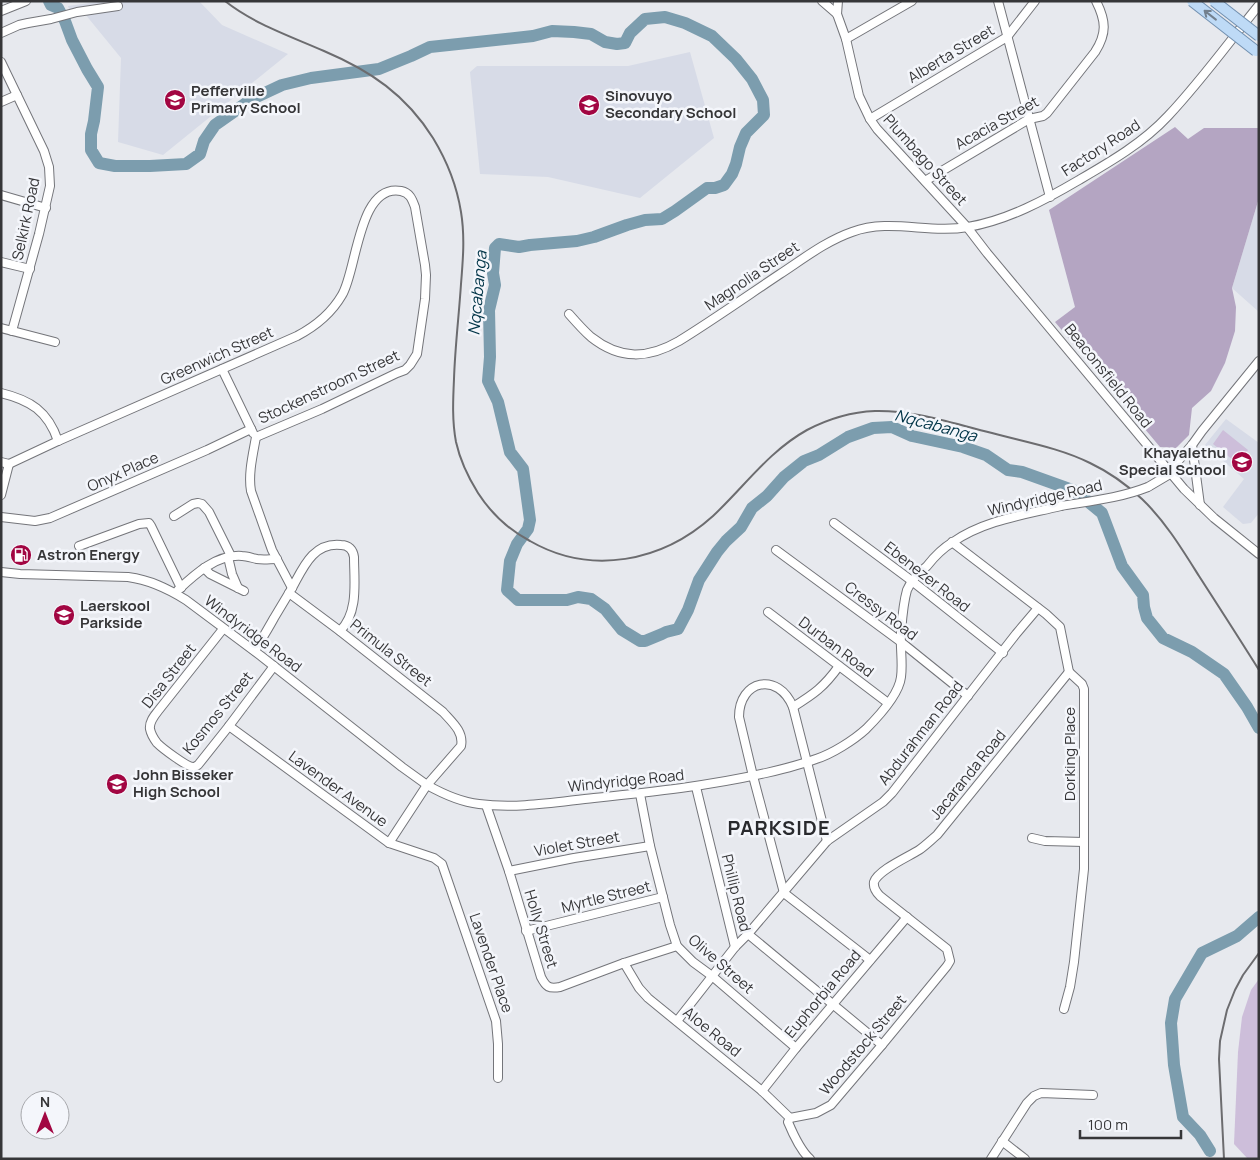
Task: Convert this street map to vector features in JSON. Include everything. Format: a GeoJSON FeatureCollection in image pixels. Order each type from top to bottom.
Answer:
{"type":"FeatureCollection","features":[{"type":"Feature","properties":{"kind":"main road"},"geometry":{"type":"LineString","coordinates":[[1192,1],[1256,51]]}},
{"type":"Feature","properties":{"kind":"main road"},"geometry":{"type":"LineString","coordinates":[[1214,1],[1259,36]]}},
{"type":"Feature","properties":{"kind":"street"},"geometry":{"type":"LineString","coordinates":[[3,7],[26,1]]}},
{"type":"Feature","properties":{"kind":"street","name":"Plumbago Street"},"geometry":{"type":"LineString","coordinates":[[822,1],[837,14],[846,39],[859,96],[870,119],[883,137],[967,227]]}},
{"type":"Feature","properties":{"kind":"street"},"geometry":{"type":"LineString","coordinates":[[837,14],[838,1]]}},
{"type":"Feature","properties":{"kind":"street"},"geometry":{"type":"LineString","coordinates":[[846,39],[912,1]]}},
{"type":"Feature","properties":{"kind":"street"},"geometry":{"type":"LineString","coordinates":[[998,1],[1050,197]]}},
{"type":"Feature","properties":{"kind":"street","name":"Alberta Street"},"geometry":{"type":"LineString","coordinates":[[870,119],[1007,37],[1035,1]]}},
{"type":"Feature","properties":{"kind":"street","name":"Acacia Street"},"geometry":{"type":"LineString","coordinates":[[925,181],[1029,119],[1047,113],[1098,48],[1103,36],[1104,26],[1096,1]]}},
{"type":"Feature","properties":{"kind":"street","name":"Factory Road"},"geometry":{"type":"LineString","coordinates":[[967,227],[1003,217],[1050,197],[1121,155],[1154,130],[1198,82],[1259,5]]}},
{"type":"Feature","properties":{"kind":"street"},"geometry":{"type":"LineString","coordinates":[[1,33],[19,25],[77,12],[118,6]]}},
{"type":"Feature","properties":{"kind":"street","name":"Selkirk Road"},"geometry":{"type":"LineString","coordinates":[[1,62],[47,159],[50,176],[46,208],[12,331]]}},
{"type":"Feature","properties":{"kind":"street"},"geometry":{"type":"LineString","coordinates":[[1,102],[17,95]]}},
{"type":"Feature","properties":{"kind":"street","name":"Stockenstroom Street"},"geometry":{"type":"LineString","coordinates":[[256,436],[322,409],[398,374],[405,370],[414,360],[420,337],[426,275],[415,207],[412,198],[408,194],[396,190],[384,193],[375,202]]}},
{"type":"Feature","properties":{"kind":"street"},"geometry":{"type":"LineString","coordinates":[[1,195],[46,208]]}},
{"type":"Feature","properties":{"kind":"street","name":"Greenwich Street"},"geometry":{"type":"LineString","coordinates":[[5,463],[297,336],[316,325],[329,313],[345,289],[365,218],[375,202]]}},
{"type":"Feature","properties":{"kind":"street","name":"Magnolia Street"},"geometry":{"type":"LineString","coordinates":[[569,314],[590,336],[604,346],[626,354],[646,354],[668,347],[679,341],[804,257],[837,238],[869,227],[967,227]]}},
{"type":"Feature","properties":{"kind":"street","name":"Beaconsfield Road"},"geometry":{"type":"LineString","coordinates":[[967,227],[1170,474],[1214,518],[1259,554]]}},
{"type":"Feature","properties":{"kind":"street"},"geometry":{"type":"LineString","coordinates":[[1,262],[30,269]]}},
{"type":"Feature","properties":{"kind":"street"},"geometry":{"type":"LineString","coordinates":[[1,328],[55,342]]}},
{"type":"Feature","properties":{"kind":"street"},"geometry":{"type":"LineString","coordinates":[[1170,474],[1178,461],[1259,361]]}},
{"type":"Feature","properties":{"kind":"street"},"geometry":{"type":"LineString","coordinates":[[222,368],[256,436],[249,484],[272,550],[290,590]]}},
{"type":"Feature","properties":{"kind":"street"},"geometry":{"type":"LineString","coordinates":[[1,393],[17,397],[34,406],[50,423],[58,441]]}},
{"type":"Feature","properties":{"kind":"street","name":"Onyx Place"},"geometry":{"type":"LineString","coordinates":[[1,517],[35,521],[54,517],[251,429]]}},
{"type":"Feature","properties":{"kind":"street"},"geometry":{"type":"LineString","coordinates":[[1192,445],[1200,505]]}},
{"type":"Feature","properties":{"kind":"street"},"geometry":{"type":"LineString","coordinates":[[1,495],[5,463]]}},
{"type":"Feature","properties":{"kind":"street","name":"Windyridge Road"},"geometry":{"type":"LineString","coordinates":[[1,572],[128,577],[178,590],[223,629],[274,666],[427,785],[464,800],[486,805],[524,805],[696,787],[753,776],[818,759],[855,738],[888,704],[900,684],[902,620],[907,591],[912,581],[952,542],[972,531],[995,522],[1061,506],[1133,493],[1148,487],[1170,474]]}},
{"type":"Feature","properties":{"kind":"street"},"geometry":{"type":"LineString","coordinates":[[174,516],[194,504],[202,504],[209,512],[230,557],[232,574],[241,590],[210,574],[204,568]]}},
{"type":"Feature","properties":{"kind":"street"},"geometry":{"type":"LineString","coordinates":[[79,546],[145,522],[148,523],[151,526],[178,590],[204,568],[217,561],[241,556],[263,560],[277,559]]}},
{"type":"Feature","properties":{"kind":"street","name":"Ebenezer Road"},"geometry":{"type":"LineString","coordinates":[[834,523],[912,581],[1003,653]]}},
{"type":"Feature","properties":{"kind":"street"},"geometry":{"type":"LineString","coordinates":[[952,542],[1060,627],[1069,672]]}},
{"type":"Feature","properties":{"kind":"street"},"geometry":{"type":"LineString","coordinates":[[255,652],[305,564],[317,551],[335,545],[350,548],[354,557],[354,599],[351,615],[340,631]]}},
{"type":"Feature","properties":{"kind":"street","name":"Cressy Road"},"geometry":{"type":"LineString","coordinates":[[776,550],[901,642],[968,696]]}},
{"type":"Feature","properties":{"kind":"street","name":"Primula Street"},"geometry":{"type":"LineString","coordinates":[[290,590],[443,712],[458,729],[462,738],[461,746],[427,785]]}},
{"type":"Feature","properties":{"kind":"street","name":"Abdurahman Road"},"geometry":{"type":"LineString","coordinates":[[677,1021],[735,947],[784,893],[827,841],[883,802],[892,793],[1038,608]]}},
{"type":"Feature","properties":{"kind":"street","name":"Durban Road"},"geometry":{"type":"LineString","coordinates":[[768,612],[888,704]]}},
{"type":"Feature","properties":{"kind":"street","name":"Disa Street"},"geometry":{"type":"LineString","coordinates":[[181,760],[157,742],[152,735],[150,724],[158,711],[223,629]]}},
{"type":"Feature","properties":{"kind":"street","name":"Kosmos Street"},"geometry":{"type":"LineString","coordinates":[[181,760],[191,766],[195,767],[198,765],[274,666]]}},
{"type":"Feature","properties":{"kind":"street"},"geometry":{"type":"LineString","coordinates":[[793,707],[820,689],[839,666]]}},
{"type":"Feature","properties":{"kind":"street","name":"Dorking Place"},"geometry":{"type":"LineString","coordinates":[[1064,1009],[1074,962],[1083,882],[1084,842],[1084,689],[1082,684],[1069,672]]}},
{"type":"Feature","properties":{"kind":"street","name":"Jacaranda Road"},"geometry":{"type":"LineString","coordinates":[[907,917],[880,896],[875,889],[874,883],[878,875],[885,869],[921,849],[937,835],[1069,672]]}},
{"type":"Feature","properties":{"kind":"street"},"geometry":{"type":"LineString","coordinates":[[827,841],[793,707],[786,693],[776,686],[764,684],[753,688],[743,697],[739,708],[739,717],[784,893],[870,960]]}},
{"type":"Feature","properties":{"kind":"street","name":"Lavender Avenue"},"geometry":{"type":"LineString","coordinates":[[229,726],[388,843],[439,861]]}},
{"type":"Feature","properties":{"kind":"street"},"geometry":{"type":"LineString","coordinates":[[388,843],[427,785]]}},
{"type":"Feature","properties":{"kind":"street","name":"Phillip Road"},"geometry":{"type":"LineString","coordinates":[[696,787],[735,947]]}},
{"type":"Feature","properties":{"kind":"street","name":"Olive Street"},"geometry":{"type":"LineString","coordinates":[[640,794],[650,846],[677,946],[693,962],[796,1048]]}},
{"type":"Feature","properties":{"kind":"street","name":"Holly Street"},"geometry":{"type":"LineString","coordinates":[[486,805],[509,871],[541,977],[546,986],[549,988],[560,987],[677,946]]}},
{"type":"Feature","properties":{"kind":"street"},"geometry":{"type":"LineString","coordinates":[[1032,838],[1045,841],[1084,842]]}},
{"type":"Feature","properties":{"kind":"street","name":"Violet Street"},"geometry":{"type":"LineString","coordinates":[[509,871],[650,846]]}},
{"type":"Feature","properties":{"kind":"street","name":"Lavender Place"},"geometry":{"type":"LineString","coordinates":[[439,861],[444,870],[496,1021],[498,1078]]}},
{"type":"Feature","properties":{"kind":"street","name":"Myrtle Street"},"geometry":{"type":"LineString","coordinates":[[526,931],[663,897]]}},
{"type":"Feature","properties":{"kind":"street","name":"Euphorbia Road"},"geometry":{"type":"LineString","coordinates":[[762,1091],[907,917]]}},
{"type":"Feature","properties":{"kind":"street","name":"Woodstock Street"},"geometry":{"type":"LineString","coordinates":[[789,1120],[816,1113],[831,1105],[950,961],[947,949],[907,917]]}},
{"type":"Feature","properties":{"kind":"street"},"geometry":{"type":"LineString","coordinates":[[748,934],[882,1045]]}},
{"type":"Feature","properties":{"kind":"street","name":"Aloe Road"},"geometry":{"type":"LineString","coordinates":[[624,963],[639,988],[648,998],[762,1091],[789,1120],[793,1133],[807,1158]]}},
{"type":"Feature","properties":{"kind":"street"},"geometry":{"type":"LineString","coordinates":[[990,1159],[1027,1103],[1034,1096],[1041,1093],[1093,1095]]}},
{"type":"Feature","properties":{"kind":"street"},"geometry":{"type":"LineString","coordinates":[[1002,1141],[1025,1159]]}},
{"type":"Feature","properties":{"kind":"shaded area","name":"Pefferville Primary School"},"geometry":{"type":"Polygon","coordinates":[[[104,1],[199,1],[222,25],[288,54],[163,155],[118,142],[121,58],[85,14],[71,14],[68,6],[104,1]]]}},
{"type":"Feature","properties":{"kind":"shaded area","name":"Sinovuyo Secondary School"},"geometry":{"type":"Polygon","coordinates":[[[690,52],[714,138],[640,198],[548,177],[480,174],[470,72],[477,66],[628,66],[690,52]]]}},
{"type":"Feature","properties":{"kind":"shaded area"},"geometry":{"type":"Polygon","coordinates":[[[1175,127],[1188,139],[1204,128],[1259,128],[1259,198],[1232,288],[1236,307],[1235,331],[1225,363],[1211,391],[1192,408],[1189,435],[1176,448],[1160,447],[1055,322],[1075,307],[1049,210],[1175,127]]]}},
{"type":"Feature","properties":{"kind":"shaded area"},"geometry":{"type":"Polygon","coordinates":[[[1259,198],[1259,312],[1232,288],[1259,198]]]}},
{"type":"Feature","properties":{"kind":"shaded area","name":"Khayalethu Special School"},"geometry":{"type":"Polygon","coordinates":[[[1226,419],[1259,443],[1259,513],[1251,523],[1243,524],[1223,507],[1244,479],[1205,445],[1226,419]]]}},
{"type":"Feature","properties":{"kind":"shaded area"},"geometry":{"type":"Polygon","coordinates":[[[1223,430],[1248,450],[1238,464],[1213,444],[1223,430]]]}},
{"type":"Feature","properties":{"kind":"shaded area"},"geometry":{"type":"Polygon","coordinates":[[[1259,979],[1259,1159],[1248,1159],[1234,1144],[1238,1052],[1242,1017],[1251,990],[1259,979]]]}},
{"type":"Feature","properties":{"kind":"waterway","name":"Nqcabanga"},"geometry":{"type":"LineString","coordinates":[[49,1],[51,5],[58,8],[72,40],[98,87],[91,134],[91,150],[99,163],[115,166],[186,164],[200,154],[204,141],[215,125],[252,99],[282,85],[311,78],[379,69],[430,47],[533,36],[552,31],[591,34],[605,42],[625,43],[630,33],[645,19],[665,17],[685,23],[712,36],[736,59],[752,79],[763,100],[764,115],[746,133],[732,174],[724,185],[707,188],[662,219],[645,220],[577,241],[519,247],[499,244],[495,248],[493,273],[495,285],[489,310],[490,357],[488,381],[498,402],[510,452],[523,469],[530,520],[528,529],[517,544],[510,561],[507,590],[518,600],[567,600],[578,597],[591,599],[605,609],[622,630],[640,641],[645,641],[678,629],[688,610],[699,580],[717,552],[741,527],[752,508],[767,496],[784,477],[804,461],[819,455],[848,437],[873,428],[892,427],[912,436],[963,447],[986,455],[1008,470],[1022,472],[1075,491],[1102,513],[1122,566],[1143,595],[1147,618],[1163,638],[1192,652],[1224,674],[1259,728]]}},
{"type":"Feature","properties":{"kind":"waterway","name":"Nqcabanga"},"geometry":{"type":"LineString","coordinates":[[1210,1151],[1200,1135],[1183,1117],[1174,1065],[1171,1023],[1175,999],[1202,953],[1237,936],[1259,917]]}},
{"type":"Feature","properties":{"kind":"railway"},"geometry":{"type":"LineString","coordinates":[[225,1],[260,23],[341,59],[372,76],[411,109],[438,147],[451,174],[457,193],[463,230],[463,257],[453,395],[456,442],[465,468],[483,500],[501,520],[522,537],[553,552],[577,558],[601,561],[625,559],[649,553],[693,532],[713,516],[781,448],[807,430],[840,417],[857,413],[890,411],[920,415],[1067,453],[1097,467],[1124,484],[1150,508],[1173,536],[1259,670]]}},
{"type":"Feature","properties":{"kind":"railway"},"geometry":{"type":"LineString","coordinates":[[1224,1159],[1219,1059],[1220,1041],[1227,1010],[1235,990],[1259,953]]}},
{"type":"Feature","properties":{"kind":"place","name":"Pefferville Primary School"},"geometry":{"type":"Point","coordinates":[175,100]}},
{"type":"Feature","properties":{"kind":"place","name":"Sinovuyo Secondary School"},"geometry":{"type":"Point","coordinates":[589,105]}},
{"type":"Feature","properties":{"kind":"place","name":"Khayalethu Special School"},"geometry":{"type":"Point","coordinates":[1242,462]}},
{"type":"Feature","properties":{"kind":"place","name":"Astron Energy"},"geometry":{"type":"Point","coordinates":[21,555]}},
{"type":"Feature","properties":{"kind":"place","name":"Laerskool Parkside"},"geometry":{"type":"Point","coordinates":[64,615]}},
{"type":"Feature","properties":{"kind":"place","name":"John Bisseker High School"},"geometry":{"type":"Point","coordinates":[117,784]}},
{"type":"Feature","properties":{"kind":"district","name":"PARKSIDE"},"geometry":{"type":"Point","coordinates":[779,828]}}]}
